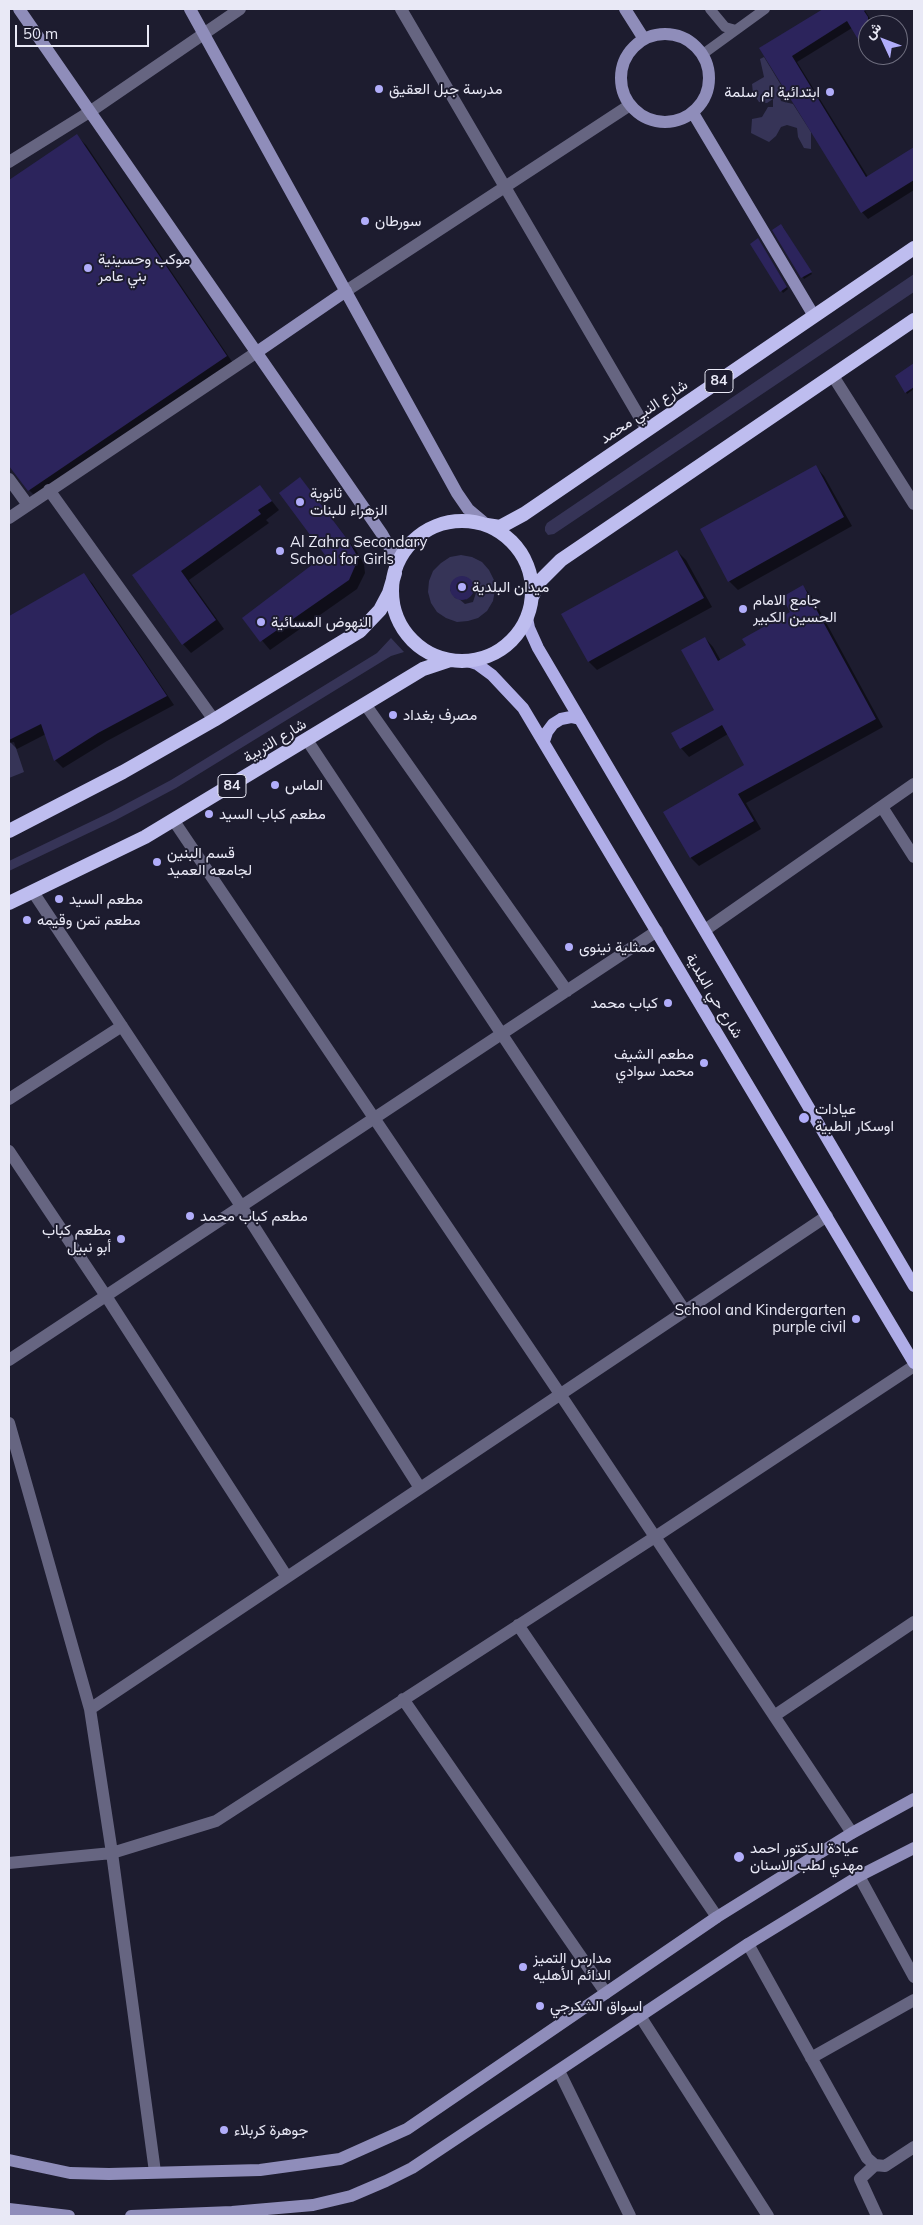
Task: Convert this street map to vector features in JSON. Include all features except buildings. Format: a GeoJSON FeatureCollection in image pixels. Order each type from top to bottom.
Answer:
{"type":"FeatureCollection","features":[{"type":"Feature","properties":{"kind":"highway","name":"شارع النبي محمد"},"geometry":{"type":"LineString","coordinates":[[487,525],[500,527],[524,514],[914,248]]}},
{"type":"Feature","properties":{"kind":"highway"},"geometry":{"type":"LineString","coordinates":[[532,597],[539,582],[561,560],[914,320]]}},
{"type":"Feature","properties":{"kind":"highway","name":"84"},"geometry":{"type":"LineString","coordinates":[[9,831],[123,772],[214,720],[367,625],[385,601],[395,573],[405,552],[421,535],[442,524],[464,521],[487,525],[507,536],[522,554],[531,574],[532,597],[527,618],[520,631],[499,651],[486,657],[468,661],[450,660],[432,654],[416,644],[403,629],[395,611],[392,592],[395,573]]}},
{"type":"Feature","properties":{"kind":"highway","name":"شارع التربية"},"geometry":{"type":"LineString","coordinates":[[9,903],[105,858],[174,821],[423,669],[450,660]]}},
{"type":"Feature","properties":{"kind":"main road"},"geometry":{"type":"LineString","coordinates":[[20,9],[387,542],[395,557],[395,573]]}},
{"type":"Feature","properties":{"kind":"main road"},"geometry":{"type":"LineString","coordinates":[[190,9],[463,502],[476,518],[487,525]]}},
{"type":"Feature","properties":{"kind":"main road"},"geometry":{"type":"LineString","coordinates":[[625,9],[644,39]]}},
{"type":"Feature","properties":{"kind":"main road"},"geometry":{"type":"LineString","coordinates":[[664,34],[683,37],[694,44],[703,54],[708,66],[710,79],[708,92],[702,104],[693,113],[682,120],[657,122],[645,118],[630,105],[622,90],[623,66],[628,55],[644,39],[664,34]]}},
{"type":"Feature","properties":{"kind":"main road"},"geometry":{"type":"LineString","coordinates":[[693,113],[814,316]]}},
{"type":"Feature","properties":{"kind":"main road"},"geometry":{"type":"LineString","coordinates":[[257,352],[346,291]]}},
{"type":"Feature","properties":{"kind":"main road","name":"شارع حي البلدية"},"geometry":{"type":"LineString","coordinates":[[527,618],[529,628],[538,648],[914,1286]]}},
{"type":"Feature","properties":{"kind":"main road","name":"شارع حي البلدية"},"geometry":{"type":"LineString","coordinates":[[468,661],[485,669],[499,682],[523,708],[544,741],[914,1365]]}},
{"type":"Feature","properties":{"kind":"main road"},"geometry":{"type":"LineString","coordinates":[[544,741],[547,732],[553,724],[561,719],[571,717],[580,719]]}},
{"type":"Feature","properties":{"kind":"main road"},"geometry":{"type":"LineString","coordinates":[[9,2160],[70,2173],[109,2174],[260,2170],[340,2159],[408,2129],[717,1917],[852,1833],[914,1799]]}},
{"type":"Feature","properties":{"kind":"main road"},"geometry":{"type":"LineString","coordinates":[[131,2216],[232,2214],[313,2205],[351,2196],[386,2181],[412,2168],[748,1944],[859,1876],[914,1848]]}},
{"type":"Feature","properties":{"kind":"main road"},"geometry":{"type":"LineString","coordinates":[[9,2209],[69,2216]]}},
{"type":"Feature","properties":{"kind":"street"},"geometry":{"type":"LineString","coordinates":[[9,162],[90,111],[240,9]]}},
{"type":"Feature","properties":{"kind":"street"},"geometry":{"type":"LineString","coordinates":[[401,9],[647,430]]}},
{"type":"Feature","properties":{"kind":"street"},"geometry":{"type":"LineString","coordinates":[[710,9],[725,27],[736,30]]}},
{"type":"Feature","properties":{"kind":"street"},"geometry":{"type":"LineString","coordinates":[[703,54],[765,9]]}},
{"type":"Feature","properties":{"kind":"street"},"geometry":{"type":"LineString","coordinates":[[346,291],[630,105]]}},
{"type":"Feature","properties":{"kind":"street"},"geometry":{"type":"LineString","coordinates":[[9,518],[257,352]]}},
{"type":"Feature","properties":{"kind":"street"},"geometry":{"type":"LineString","coordinates":[[833,376],[914,504]]}},
{"type":"Feature","properties":{"kind":"street"},"geometry":{"type":"LineString","coordinates":[[9,479],[28,505]]}},
{"type":"Feature","properties":{"kind":"street"},"geometry":{"type":"LineString","coordinates":[[49,490],[214,720]]}},
{"type":"Feature","properties":{"kind":"street"},"geometry":{"type":"LineString","coordinates":[[365,704],[567,991]]}},
{"type":"Feature","properties":{"kind":"street"},"geometry":{"type":"LineString","coordinates":[[307,740],[685,1311]]}},
{"type":"Feature","properties":{"kind":"street"},"geometry":{"type":"LineString","coordinates":[[705,930],[914,784]]}},
{"type":"Feature","properties":{"kind":"street"},"geometry":{"type":"LineString","coordinates":[[882,807],[914,857]]}},
{"type":"Feature","properties":{"kind":"street"},"geometry":{"type":"LineString","coordinates":[[174,821],[560,1394],[852,1833]]}},
{"type":"Feature","properties":{"kind":"street"},"geometry":{"type":"LineString","coordinates":[[33,892],[241,1206],[420,1488]]}},
{"type":"Feature","properties":{"kind":"street"},"geometry":{"type":"LineString","coordinates":[[9,1360],[657,931]]}},
{"type":"Feature","properties":{"kind":"street"},"geometry":{"type":"LineString","coordinates":[[9,1099],[122,1026]]}},
{"type":"Feature","properties":{"kind":"street"},"geometry":{"type":"LineString","coordinates":[[9,1151],[106,1296],[287,1577]]}},
{"type":"Feature","properties":{"kind":"street"},"geometry":{"type":"LineString","coordinates":[[90,1709],[827,1216]]}},
{"type":"Feature","properties":{"kind":"street"},"geometry":{"type":"LineString","coordinates":[[9,1863],[112,1852],[216,1821],[655,1537],[914,1365]]}},
{"type":"Feature","properties":{"kind":"street"},"geometry":{"type":"LineString","coordinates":[[9,1423],[90,1709],[112,1852],[155,2172]]}},
{"type":"Feature","properties":{"kind":"street"},"geometry":{"type":"LineString","coordinates":[[774,1716],[914,1622]]}},
{"type":"Feature","properties":{"kind":"street"},"geometry":{"type":"LineString","coordinates":[[518,1625],[717,1917]]}},
{"type":"Feature","properties":{"kind":"street"},"geometry":{"type":"LineString","coordinates":[[403,1699],[606,1993]]}},
{"type":"Feature","properties":{"kind":"street"},"geometry":{"type":"LineString","coordinates":[[859,1876],[914,1977]]}},
{"type":"Feature","properties":{"kind":"street"},"geometry":{"type":"LineString","coordinates":[[748,1944],[867,2158],[874,2165],[885,2166],[914,2147]]}},
{"type":"Feature","properties":{"kind":"street"},"geometry":{"type":"LineString","coordinates":[[812,2058],[914,2000]]}},
{"type":"Feature","properties":{"kind":"street"},"geometry":{"type":"LineString","coordinates":[[640,2016],[768,2216]]}},
{"type":"Feature","properties":{"kind":"street"},"geometry":{"type":"LineString","coordinates":[[559,2071],[630,2216]]}},
{"type":"Feature","properties":{"kind":"street"},"geometry":{"type":"LineString","coordinates":[[874,2165],[860,2179],[877,2216]]}},
{"type":"Feature","properties":{"kind":"shaded area"},"geometry":{"type":"Polygon","coordinates":[[[764,57],[787,95],[780,97],[781,101],[793,104],[811,132],[811,149],[804,148],[798,137],[797,128],[787,125],[781,127],[776,136],[769,142],[751,133],[752,119],[762,117],[768,107],[773,107],[773,99],[767,103],[759,102],[753,93],[752,84],[764,77],[760,59],[764,57]]]}},
{"type":"Feature","properties":{"kind":"shaded area"},"geometry":{"type":"Polygon","coordinates":[[[914,274],[914,292],[554,534],[548,535],[545,531],[547,523],[914,274]]]}},
{"type":"Feature","properties":{"kind":"shaded area"},"geometry":{"type":"Polygon","coordinates":[[[461,555],[472,557],[482,562],[494,580],[493,601],[487,611],[478,618],[457,622],[437,612],[431,603],[428,592],[429,581],[433,571],[450,557],[461,555]],[[466,577],[453,581],[450,590],[455,598],[465,600],[472,594],[473,584],[466,577]]]}},
{"type":"Feature","properties":{"kind":"shaded area"},"geometry":{"type":"Polygon","coordinates":[[[391,638],[404,652],[391,656],[176,788],[116,820],[9,871],[9,861],[111,812],[171,780],[377,653],[391,638]]]}},
{"type":"Feature","properties":{"kind":"shaded area"},"geometry":{"type":"Polygon","coordinates":[[[14,742],[24,772],[9,778],[9,743],[14,742]]]}},
{"type":"Feature","properties":{"kind":"place","name":"مدرسة جبل العقيق"},"geometry":{"type":"Point","coordinates":[379,89]}},
{"type":"Feature","properties":{"kind":"place","name":"ابتدائية ام سلمة"},"geometry":{"type":"Point","coordinates":[830,92]}},
{"type":"Feature","properties":{"kind":"place","name":"سورطان"},"geometry":{"type":"Point","coordinates":[365,221]}},
{"type":"Feature","properties":{"kind":"place","name":"موكب وحسينية بني عامر"},"geometry":{"type":"Point","coordinates":[88,268]}},
{"type":"Feature","properties":{"kind":"place","name":"ثانوية الزهراء للبنات"},"geometry":{"type":"Point","coordinates":[300,502]}},
{"type":"Feature","properties":{"kind":"place","name":"Al Zahra Secondary School for Girls"},"geometry":{"type":"Point","coordinates":[280,551]}},
{"type":"Feature","properties":{"kind":"place","name":"ميدان البلدية"},"geometry":{"type":"Point","coordinates":[462,587]}},
{"type":"Feature","properties":{"kind":"place","name":"جامع الامام الحسين الكبير"},"geometry":{"type":"Point","coordinates":[743,609]}},
{"type":"Feature","properties":{"kind":"place","name":"النهوض المسائية"},"geometry":{"type":"Point","coordinates":[261,622]}},
{"type":"Feature","properties":{"kind":"place","name":"مصرف بغداد"},"geometry":{"type":"Point","coordinates":[393,715]}},
{"type":"Feature","properties":{"kind":"place","name":"الماس"},"geometry":{"type":"Point","coordinates":[275,785]}},
{"type":"Feature","properties":{"kind":"place","name":"مطعم كباب السيد"},"geometry":{"type":"Point","coordinates":[209,814]}},
{"type":"Feature","properties":{"kind":"place","name":"قسم البنين لجامعه العميد"},"geometry":{"type":"Point","coordinates":[157,862]}},
{"type":"Feature","properties":{"kind":"place","name":"مطعم السيد"},"geometry":{"type":"Point","coordinates":[59,899]}},
{"type":"Feature","properties":{"kind":"place","name":"مطعم تمن وقيمه"},"geometry":{"type":"Point","coordinates":[27,920]}},
{"type":"Feature","properties":{"kind":"place","name":"ممثلية نينوى"},"geometry":{"type":"Point","coordinates":[569,947]}},
{"type":"Feature","properties":{"kind":"place","name":"كباب محمد"},"geometry":{"type":"Point","coordinates":[668,1003]}},
{"type":"Feature","properties":{"kind":"place","name":"مطعم الشيف محمد سوادي"},"geometry":{"type":"Point","coordinates":[704,1063]}},
{"type":"Feature","properties":{"kind":"place","name":"عيادات اوسكار الطبية"},"geometry":{"type":"Point","coordinates":[804,1118]}},
{"type":"Feature","properties":{"kind":"place","name":"مطعم كباب محمد"},"geometry":{"type":"Point","coordinates":[190,1216]}},
{"type":"Feature","properties":{"kind":"place","name":"مطعم كباب أبو نبيل"},"geometry":{"type":"Point","coordinates":[121,1239]}},
{"type":"Feature","properties":{"kind":"place","name":"School and Kindergarten purple civil"},"geometry":{"type":"Point","coordinates":[856,1319]}},
{"type":"Feature","properties":{"kind":"place","name":"عيادة الدكتور احمد مهدي لطب الاسنان"},"geometry":{"type":"Point","coordinates":[739,1857]}},
{"type":"Feature","properties":{"kind":"place","name":"مدارس التميز الدائم الأهليه"},"geometry":{"type":"Point","coordinates":[523,1967]}},
{"type":"Feature","properties":{"kind":"place","name":"اسواق الشكرجي"},"geometry":{"type":"Point","coordinates":[540,2006]}},
{"type":"Feature","properties":{"kind":"place","name":"جوهرة كربلاء"},"geometry":{"type":"Point","coordinates":[224,2130]}}]}
